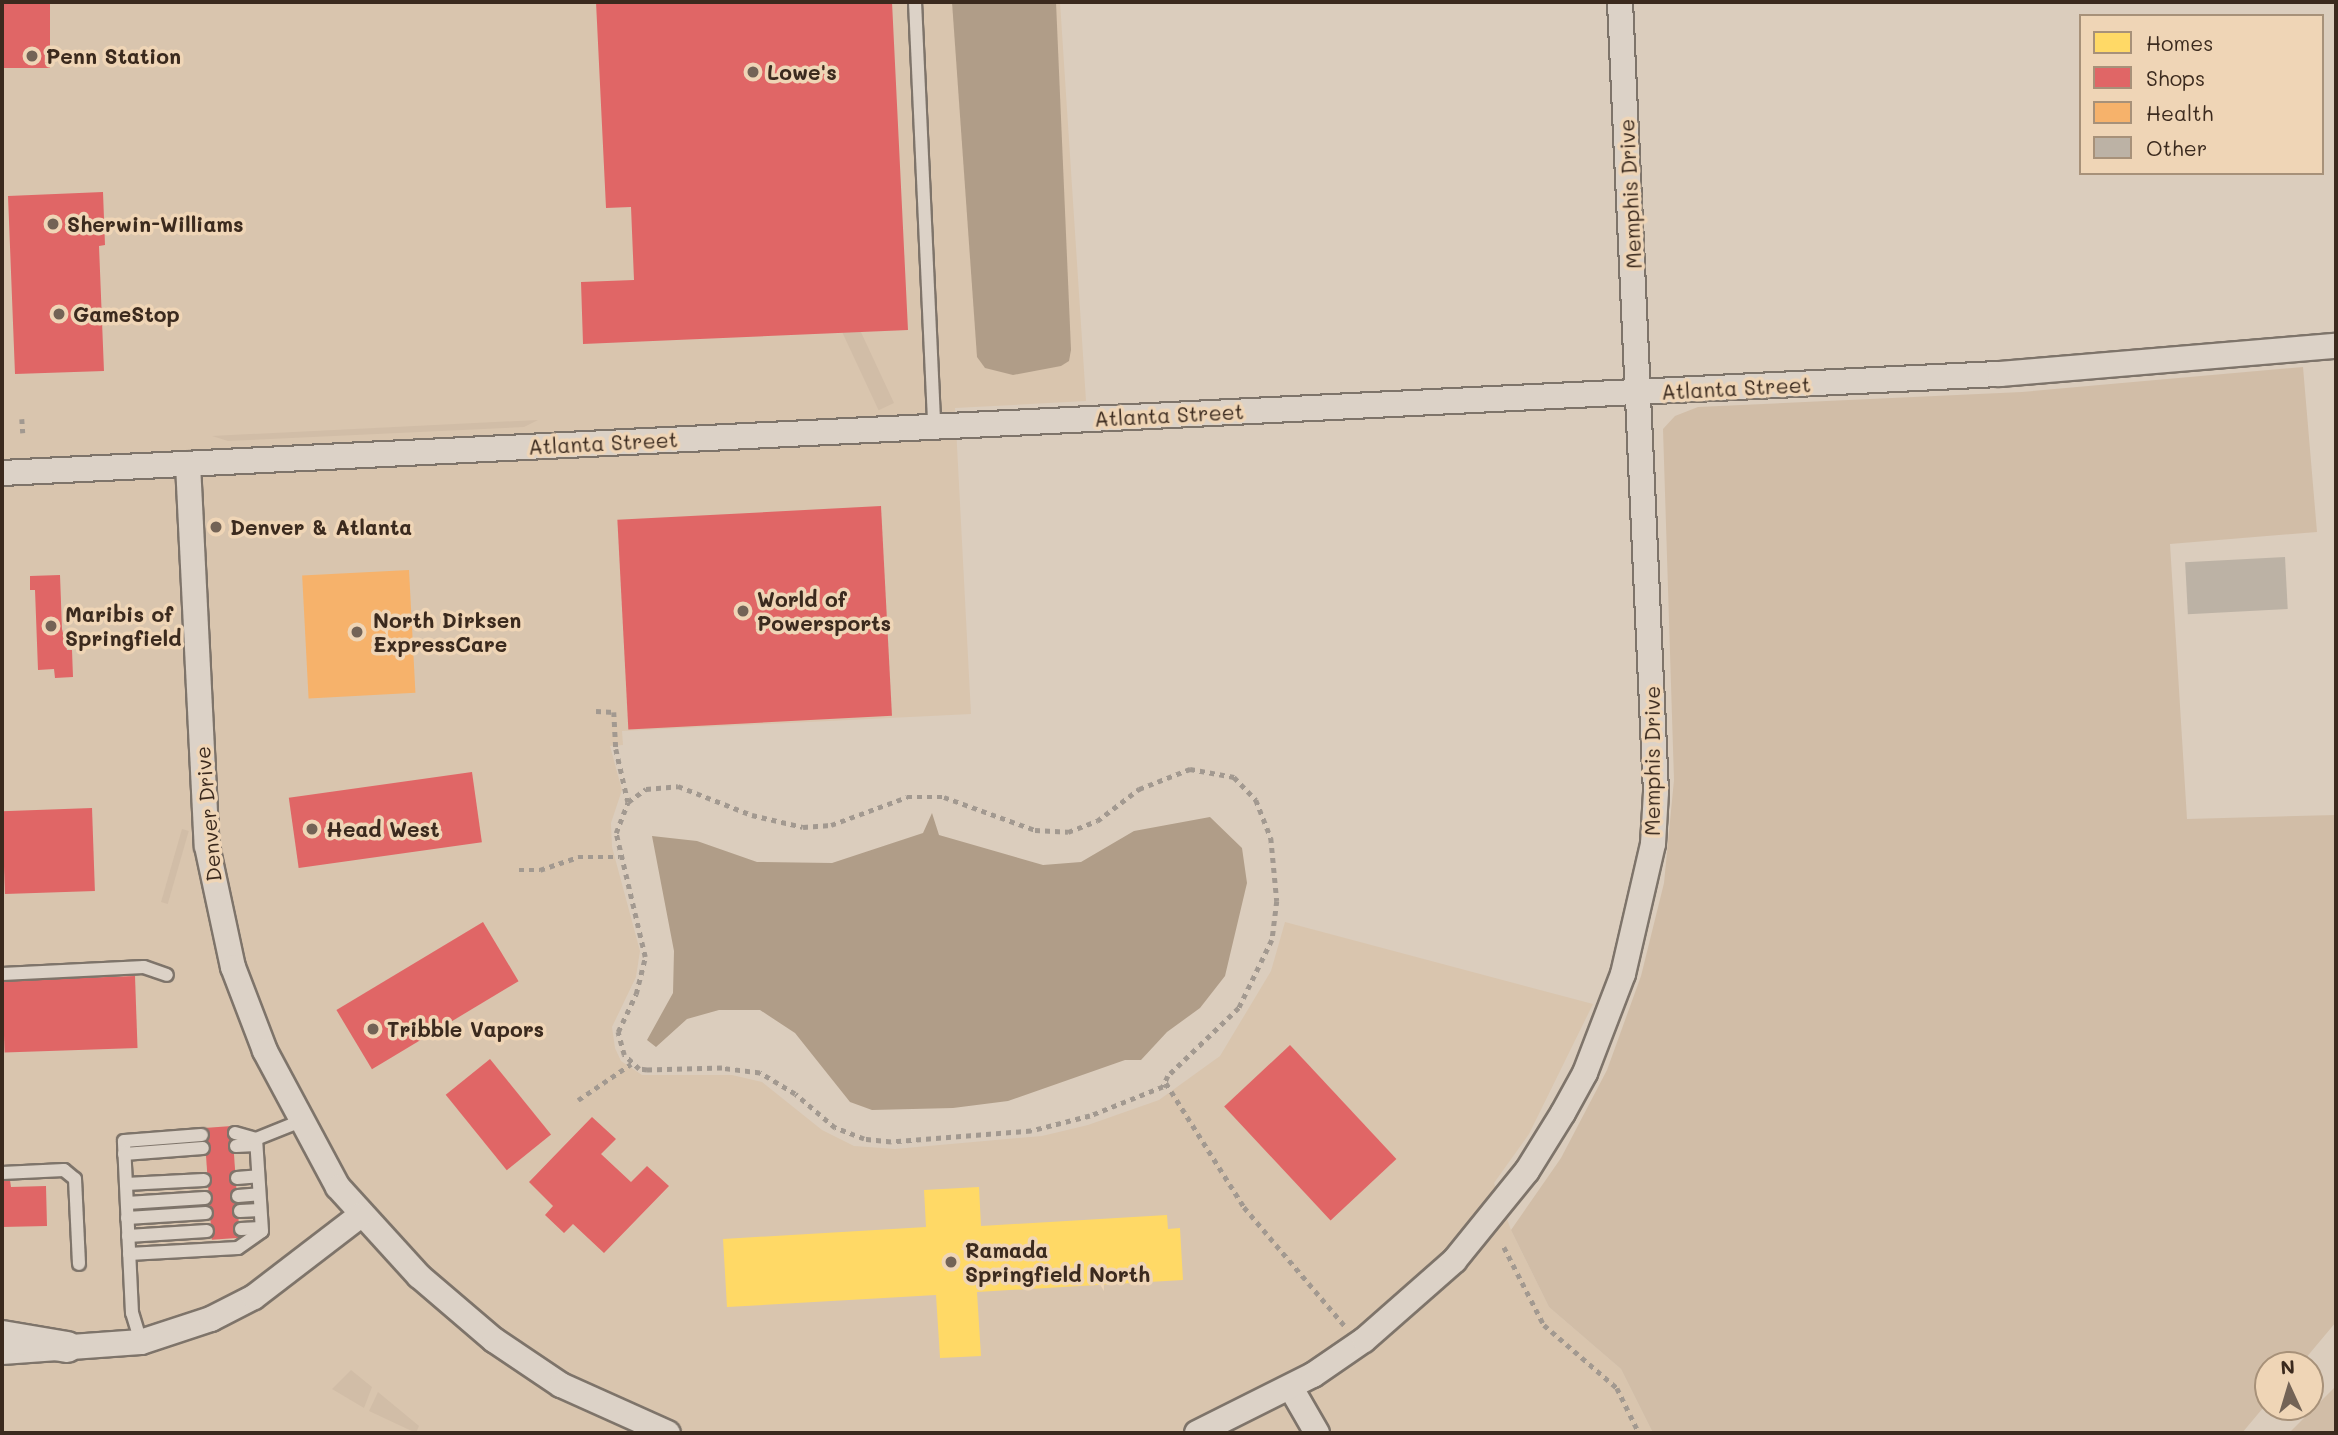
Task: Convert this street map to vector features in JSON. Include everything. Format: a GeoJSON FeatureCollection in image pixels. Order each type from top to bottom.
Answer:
{"type":"FeatureCollection","features":[{"type":"Feature","properties":{"kind":"street","name":"Memphis Drive"},"geometry":{"type":"LineString","coordinates":[[1197,1433],[1291,1388],[1410,1303],[1493,1216],[1563,1113],[1612,1006],[1653,844],[1656,792],[1620,2]]}},
{"type":"Feature","properties":{"kind":"street","name":"Atlanta Street"},"geometry":{"type":"LineString","coordinates":[[2,473],[2000,374],[2336,346]]}},
{"type":"Feature","properties":{"kind":"street","name":"Denver Drive"},"geometry":{"type":"LineString","coordinates":[[188,464],[204,812],[214,887],[251,1019],[301,1121],[338,1187],[361,1215],[452,1307],[561,1385],[668,1433]]}},
{"type":"Feature","properties":{"kind":"street"},"geometry":{"type":"LineString","coordinates":[[2,1352],[141,1342],[243,1304],[361,1215]]}},
{"type":"Feature","properties":{"kind":"street"},"geometry":{"type":"LineString","coordinates":[[2,1336],[66,1347]]}},
{"type":"Feature","properties":{"kind":"street"},"geometry":{"type":"LineString","coordinates":[[1291,1388],[1317,1433]]}},
{"type":"Feature","properties":{"kind":"lane"},"geometry":{"type":"LineString","coordinates":[[915,2],[934,426]]}},
{"type":"Feature","properties":{"kind":"lane"},"geometry":{"type":"LineString","coordinates":[[2,974],[145,967],[167,975]]}},
{"type":"Feature","properties":{"kind":"lane"},"geometry":{"type":"LineString","coordinates":[[235,1140],[256,1142],[301,1121]]}},
{"type":"Feature","properties":{"kind":"lane"},"geometry":{"type":"LineString","coordinates":[[141,1342],[132,1313],[124,1147],[202,1142]]}},
{"type":"Feature","properties":{"kind":"lane"},"geometry":{"type":"LineString","coordinates":[[256,1142],[261,1228]]}},
{"type":"Feature","properties":{"kind":"lane"},"geometry":{"type":"LineString","coordinates":[[2,1173],[64,1170],[75,1179],[79,1264]]}},
{"type":"Feature","properties":{"kind":"lane"},"geometry":{"type":"LineString","coordinates":[[237,1178],[258,1176]]}},
{"type":"Feature","properties":{"kind":"lane"},"geometry":{"type":"LineString","coordinates":[[126,1184],[204,1180]]}},
{"type":"Feature","properties":{"kind":"lane"},"geometry":{"type":"LineString","coordinates":[[238,1196],[259,1195]]}},
{"type":"Feature","properties":{"kind":"lane"},"geometry":{"type":"LineString","coordinates":[[127,1203],[205,1198]]}},
{"type":"Feature","properties":{"kind":"lane"},"geometry":{"type":"LineString","coordinates":[[240,1211],[260,1210]]}},
{"type":"Feature","properties":{"kind":"lane"},"geometry":{"type":"LineString","coordinates":[[127,1219],[206,1213]]}},
{"type":"Feature","properties":{"kind":"lane"},"geometry":{"type":"LineString","coordinates":[[241,1229],[261,1228]]}},
{"type":"Feature","properties":{"kind":"lane"},"geometry":{"type":"LineString","coordinates":[[129,1254],[238,1248],[261,1228]]}},
{"type":"Feature","properties":{"kind":"lane"},"geometry":{"type":"LineString","coordinates":[[128,1236],[207,1231]]}},
{"type":"Feature","properties":{"kind":"path"},"geometry":{"type":"LineString","coordinates":[[22,419],[23,433]]}},
{"type":"Feature","properties":{"kind":"path"},"geometry":{"type":"LineString","coordinates":[[596,711],[614,712],[615,749],[628,802]]}},
{"type":"Feature","properties":{"kind":"path"},"geometry":{"type":"LineString","coordinates":[[1209,769],[1234,777],[1256,800],[1271,838],[1277,901],[1272,940],[1239,1008],[1165,1083],[1142,1098],[1031,1131],[891,1142],[864,1139],[835,1128],[795,1094],[760,1073],[722,1068],[658,1071],[631,1063],[618,1032],[636,994],[645,957],[619,857],[618,819],[628,802],[657,785],[678,786],[778,823],[817,827],[906,797],[933,796],[960,800],[1035,830],[1068,832],[1097,821],[1139,789],[1171,774],[1209,769]]}},
{"type":"Feature","properties":{"kind":"path"},"geometry":{"type":"LineString","coordinates":[[519,870],[540,870],[578,857],[619,857]]}},
{"type":"Feature","properties":{"kind":"path"},"geometry":{"type":"LineString","coordinates":[[578,1100],[631,1063]]}},
{"type":"Feature","properties":{"kind":"path"},"geometry":{"type":"LineString","coordinates":[[1165,1083],[1244,1207],[1346,1328]]}},
{"type":"Feature","properties":{"kind":"path"},"geometry":{"type":"LineString","coordinates":[[1504,1247],[1544,1325],[1617,1388],[1639,1433]]}},
{"type":"Feature","properties":{"kind":"shaded area"},"geometry":{"type":"Polygon","coordinates":[[[2,2],[1060,2],[1086,401],[955,408],[971,714],[622,731],[623,745],[610,746],[622,790],[611,823],[612,847],[640,951],[636,977],[612,1027],[615,1048],[621,1061],[642,1075],[732,1075],[762,1082],[822,1130],[854,1146],[895,1149],[1042,1136],[1088,1125],[1159,1100],[1220,1056],[1271,971],[1285,922],[1593,1004],[1529,1134],[1494,1183],[1511,1230],[1549,1307],[1621,1369],[1653,1433],[2,1433],[2,2]]]}},
{"type":"Feature","properties":{"kind":"shaded area"},"geometry":{"type":"Polygon","coordinates":[[[952,2],[1056,2],[1071,350],[1069,361],[1061,366],[1013,375],[985,368],[977,357],[952,2]]]}},
{"type":"Feature","properties":{"kind":"shaded area"},"geometry":{"type":"Polygon","coordinates":[[[769,135],[894,403],[879,410],[753,142],[769,135]]]}},
{"type":"Feature","properties":{"kind":"shaded area"},"geometry":{"type":"Polygon","coordinates":[[[2303,367],[2317,532],[2170,544],[2187,819],[2336,815],[2336,1322],[2312,1351],[2254,1351],[2254,1419],[2242,1433],[1653,1433],[1621,1369],[1549,1307],[1511,1230],[1561,1158],[1607,1070],[1641,976],[1664,883],[1674,780],[1663,429],[1675,416],[1698,407],[2022,392],[2303,367]]]}},
{"type":"Feature","properties":{"kind":"shaded area"},"geometry":{"type":"Polygon","coordinates":[[[538,420],[524,427],[228,441],[212,436],[538,420]]]}},
{"type":"Feature","properties":{"kind":"shaded area"},"geometry":{"type":"Polygon","coordinates":[[[932,813],[939,835],[1043,865],[1081,862],[1134,831],[1210,817],[1242,848],[1247,883],[1225,976],[1200,1008],[1167,1032],[1141,1060],[1125,1060],[1008,1101],[953,1108],[872,1110],[850,1102],[795,1033],[760,1010],[719,1010],[687,1019],[656,1047],[647,1040],[673,993],[674,951],[652,836],[697,841],[757,862],[832,863],[923,833],[932,813]]]}},
{"type":"Feature","properties":{"kind":"shaded area"},"geometry":{"type":"Polygon","coordinates":[[[182,829],[189,831],[168,904],[161,902],[182,829]]]}},
{"type":"Feature","properties":{"kind":"shaded area"},"geometry":{"type":"Polygon","coordinates":[[[351,1370],[372,1387],[364,1408],[332,1389],[351,1370]]]}},
{"type":"Feature","properties":{"kind":"shaded area"},"geometry":{"type":"Polygon","coordinates":[[[2336,1386],[2336,1433],[2289,1433],[2301,1421],[2324,1421],[2324,1398],[2336,1386]]]}},
{"type":"Feature","properties":{"kind":"shaded area"},"geometry":{"type":"Polygon","coordinates":[[[378,1392],[419,1426],[416,1433],[369,1411],[378,1392]]]}},
{"type":"Feature","properties":{"kind":"building: Homes"},"geometry":{"type":"Polygon","coordinates":[[[979,1187],[981,1226],[1167,1215],[1168,1229],[1180,1228],[1183,1280],[977,1292],[981,1356],[940,1358],[936,1295],[727,1307],[723,1239],[926,1227],[924,1190],[979,1187]]]}},
{"type":"Feature","properties":{"kind":"building: Shops"},"geometry":{"type":"Polygon","coordinates":[[[2,2],[50,2],[50,68],[2,68],[2,2]]]}},
{"type":"Feature","properties":{"kind":"building: Shops"},"geometry":{"type":"Polygon","coordinates":[[[596,2],[892,2],[908,330],[583,344],[581,282],[634,280],[631,207],[606,208],[596,2]]]}},
{"type":"Feature","properties":{"kind":"building: Shops"},"geometry":{"type":"Polygon","coordinates":[[[103,192],[105,245],[99,246],[104,371],[15,374],[8,196],[103,192]]]}},
{"type":"Feature","properties":{"kind":"building: Shops"},"geometry":{"type":"Polygon","coordinates":[[[881,506],[892,716],[628,730],[617,520],[881,506]]]}},
{"type":"Feature","properties":{"kind":"building: Shops"},"geometry":{"type":"Polygon","coordinates":[[[60,575],[62,629],[67,650],[72,650],[73,677],[55,678],[54,669],[38,670],[35,590],[30,590],[30,576],[60,575]]]}},
{"type":"Feature","properties":{"kind":"building: Shops"},"geometry":{"type":"Polygon","coordinates":[[[472,772],[482,842],[299,868],[289,798],[472,772]]]}},
{"type":"Feature","properties":{"kind":"building: Shops"},"geometry":{"type":"Polygon","coordinates":[[[92,808],[95,891],[5,894],[2,811],[92,808]]]}},
{"type":"Feature","properties":{"kind":"building: Shops"},"geometry":{"type":"Polygon","coordinates":[[[483,922],[519,981],[372,1069],[336,1010],[483,922]]]}},
{"type":"Feature","properties":{"kind":"building: Shops"},"geometry":{"type":"Polygon","coordinates":[[[135,976],[138,1048],[5,1053],[2,981],[135,976]]]}},
{"type":"Feature","properties":{"kind":"building: Shops"},"geometry":{"type":"Polygon","coordinates":[[[1290,1045],[1396,1159],[1331,1220],[1224,1106],[1290,1045]]]}},
{"type":"Feature","properties":{"kind":"building: Shops"},"geometry":{"type":"Polygon","coordinates":[[[490,1059],[551,1134],[507,1170],[446,1095],[490,1059]]]}},
{"type":"Feature","properties":{"kind":"building: Shops"},"geometry":{"type":"Polygon","coordinates":[[[592,1117],[616,1139],[601,1154],[631,1182],[647,1166],[669,1186],[604,1253],[573,1224],[564,1233],[545,1215],[553,1206],[529,1182],[592,1117]]]}},
{"type":"Feature","properties":{"kind":"building: Shops"},"geometry":{"type":"Polygon","coordinates":[[[232,1126],[240,1238],[212,1240],[204,1128],[232,1126]]]}},
{"type":"Feature","properties":{"kind":"building: Shops"},"geometry":{"type":"Polygon","coordinates":[[[2,1180],[10,1180],[11,1187],[46,1186],[47,1226],[2,1227],[2,1180]]]}},
{"type":"Feature","properties":{"kind":"building: Health"},"geometry":{"type":"Polygon","coordinates":[[[409,570],[415,693],[309,698],[302,576],[409,570]]]}},
{"type":"Feature","properties":{"kind":"building: Other"},"geometry":{"type":"Polygon","coordinates":[[[2285,557],[2288,609],[2188,614],[2185,562],[2285,557]]]}},
{"type":"Feature","properties":{"kind":"place","name":"Penn Station"},"geometry":{"type":"Point","coordinates":[32,56]}},
{"type":"Feature","properties":{"kind":"place","name":"Lowe's"},"geometry":{"type":"Point","coordinates":[753,72]}},
{"type":"Feature","properties":{"kind":"place","name":"Sherwin-Williams"},"geometry":{"type":"Point","coordinates":[53,224]}},
{"type":"Feature","properties":{"kind":"place","name":"GameStop"},"geometry":{"type":"Point","coordinates":[59,314]}},
{"type":"Feature","properties":{"kind":"place","name":"Denver & Atlanta"},"geometry":{"type":"Point","coordinates":[216,527]}},
{"type":"Feature","properties":{"kind":"place","name":"World of Powersports"},"geometry":{"type":"Point","coordinates":[743,611]}},
{"type":"Feature","properties":{"kind":"place","name":"Maribis of Springfield"},"geometry":{"type":"Point","coordinates":[51,626]}},
{"type":"Feature","properties":{"kind":"place","name":"North Dirksen ExpressCare"},"geometry":{"type":"Point","coordinates":[357,632]}},
{"type":"Feature","properties":{"kind":"place","name":"Head West"},"geometry":{"type":"Point","coordinates":[312,829]}},
{"type":"Feature","properties":{"kind":"place","name":"Tribble Vapors"},"geometry":{"type":"Point","coordinates":[373,1029]}},
{"type":"Feature","properties":{"kind":"place","name":"Ramada Springfield North"},"geometry":{"type":"Point","coordinates":[951,1262]}}]}
